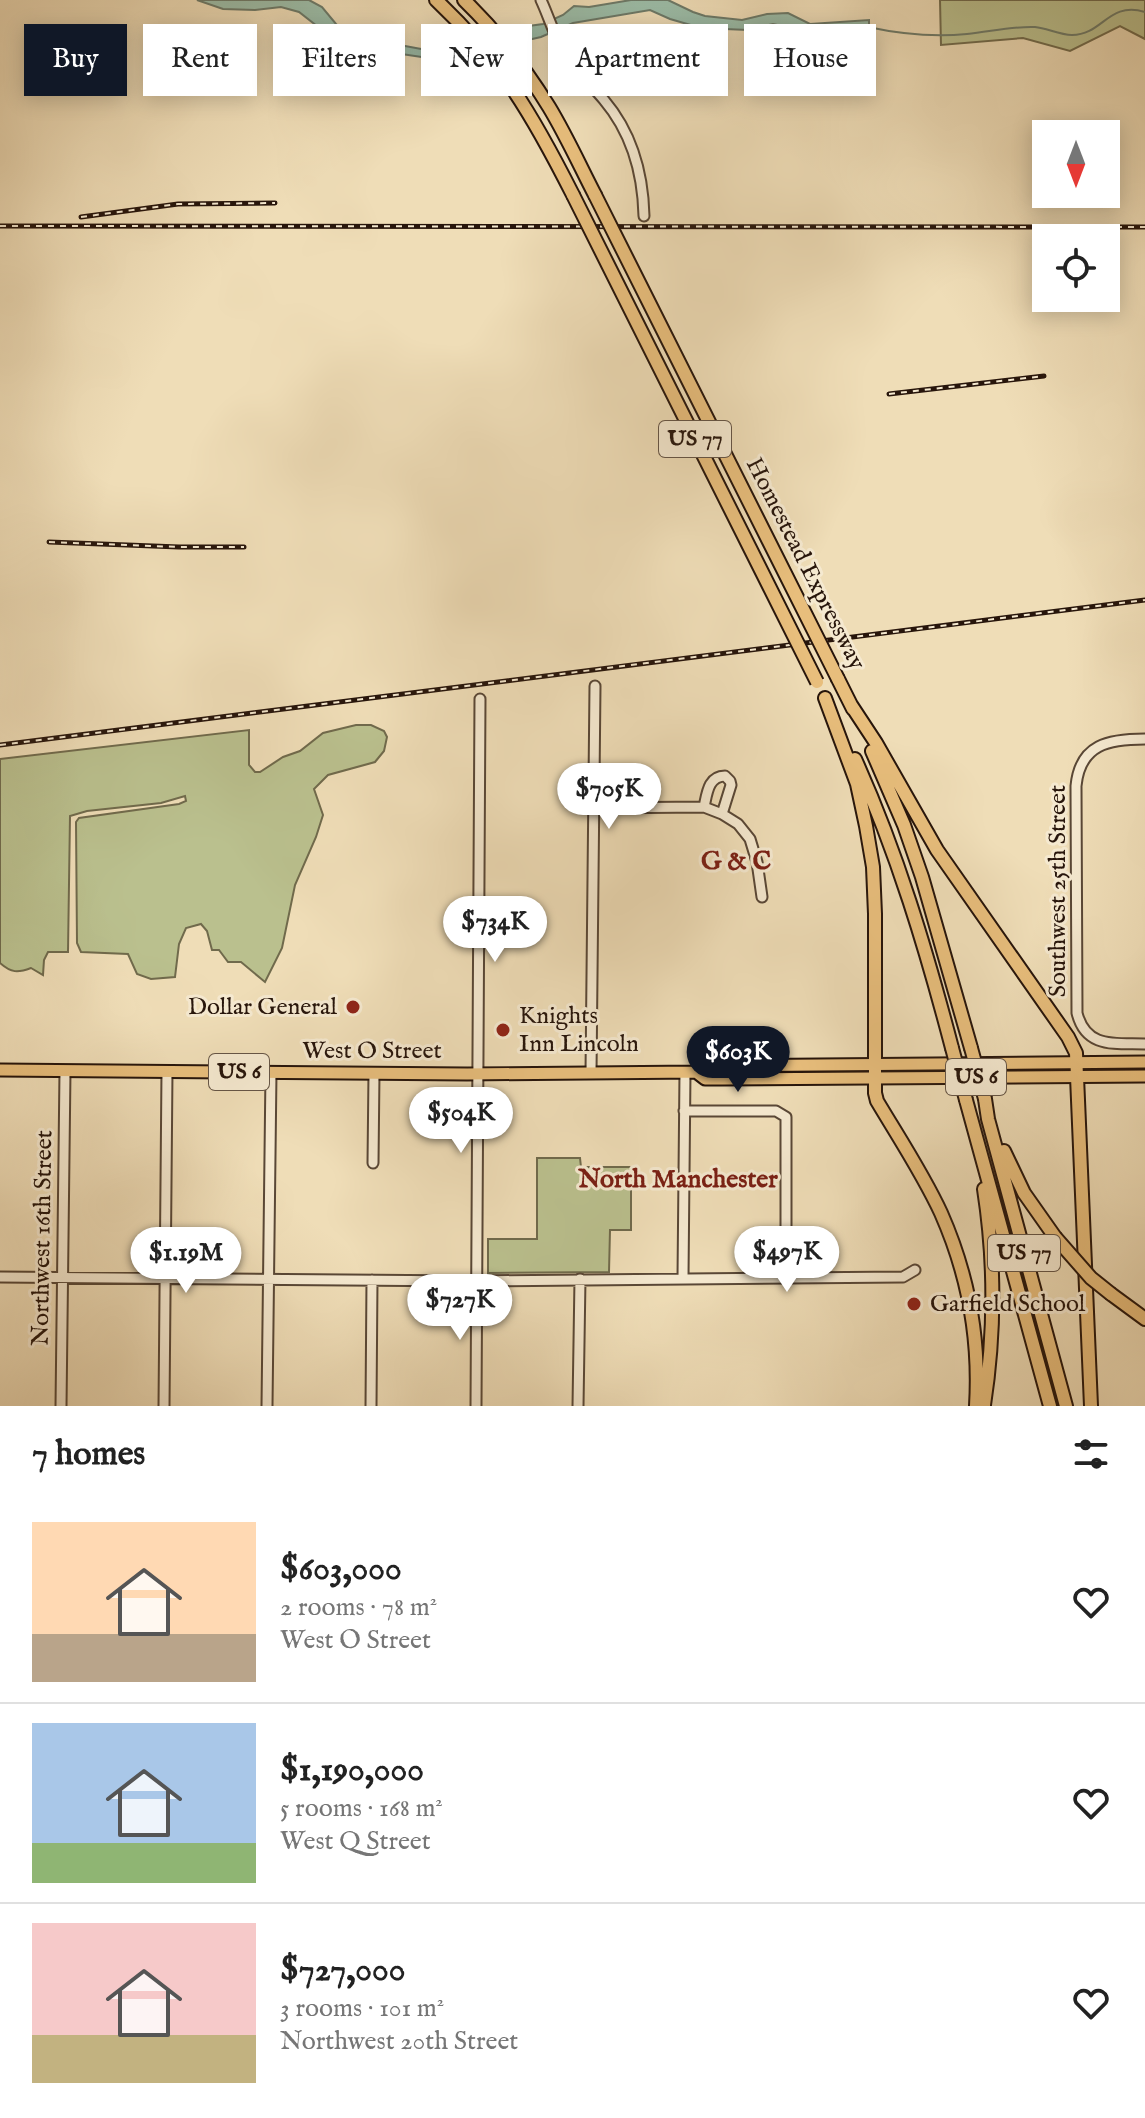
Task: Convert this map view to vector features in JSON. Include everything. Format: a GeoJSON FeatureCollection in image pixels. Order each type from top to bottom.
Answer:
{"type":"FeatureCollection","features":[{"type":"Feature","properties":{"kind":"highway","name":"Homestead Expressway"},"geometry":{"type":"LineString","coordinates":[[436,0],[483,48],[510,82],[540,130],[864,778],[897,863],[967,1103]]}},
{"type":"Feature","properties":{"kind":"highway","name":"Homestead Expressway"},"geometry":{"type":"LineString","coordinates":[[467,2],[514,57],[549,108],[851,705],[889,789],[922,877],[985,1099]]}},
{"type":"Feature","properties":{"kind":"highway"},"geometry":{"type":"LineString","coordinates":[[825,698],[857,784],[871,856],[875,914],[875,1093],[928,1188],[959,1260],[975,1339],[976,1406]]}},
{"type":"Feature","properties":{"kind":"highway"},"geometry":{"type":"LineString","coordinates":[[851,705],[937,850],[1068,1037],[1076,1053],[1091,1406]]}},
{"type":"Feature","properties":{"kind":"highway"},"geometry":{"type":"LineString","coordinates":[[985,1099],[1015,1176],[1055,1237],[1091,1278],[1145,1319]]}},
{"type":"Feature","properties":{"kind":"highway","name":"US 77"},"geometry":{"type":"LineString","coordinates":[[985,1099],[1066,1406]]}},
{"type":"Feature","properties":{"kind":"highway"},"geometry":{"type":"LineString","coordinates":[[967,1103],[1050,1406]]}},
{"type":"Feature","properties":{"kind":"highway","name":"US 77"},"geometry":{"type":"LineString","coordinates":[[967,1103],[985,1192],[991,1251],[991,1323],[984,1406]]}},
{"type":"Feature","properties":{"kind":"main road","name":"West O Street"},"geometry":{"type":"LineString","coordinates":[[0,1070],[479,1074],[690,1072],[705,1079],[875,1071],[1077,1069],[1145,1062]]}},
{"type":"Feature","properties":{"kind":"main road","name":"West O Street"},"geometry":{"type":"LineString","coordinates":[[1077,1069],[1145,1076]]}},
{"type":"Feature","properties":{"kind":"street"},"geometry":{"type":"LineString","coordinates":[[541,0],[571,63],[606,102],[625,131],[638,165],[644,216]]}},
{"type":"Feature","properties":{"kind":"street"},"geometry":{"type":"LineString","coordinates":[[591,1073],[595,686]]}},
{"type":"Feature","properties":{"kind":"street"},"geometry":{"type":"LineString","coordinates":[[476,1406],[480,699]]}},
{"type":"Feature","properties":{"kind":"street","name":"Southwest 25th Street"},"geometry":{"type":"LineString","coordinates":[[1145,739],[1115,740],[1092,751],[1081,765],[1076,786],[1077,1013],[1082,1027],[1093,1038],[1109,1043],[1145,1044]]}},
{"type":"Feature","properties":{"kind":"street"},"geometry":{"type":"LineString","coordinates":[[704,807],[711,782],[725,776],[731,785],[722,814]]}},
{"type":"Feature","properties":{"kind":"street"},"geometry":{"type":"LineString","coordinates":[[593,808],[704,807],[722,814],[738,824],[750,839],[756,855],[762,897]]}},
{"type":"Feature","properties":{"kind":"street","name":"Northwest 16th Street"},"geometry":{"type":"LineString","coordinates":[[61,1406],[65,1071]]}},
{"type":"Feature","properties":{"kind":"street"},"geometry":{"type":"LineString","coordinates":[[164,1406],[167,1071]]}},
{"type":"Feature","properties":{"kind":"street"},"geometry":{"type":"LineString","coordinates":[[267,1406],[271,1072]]}},
{"type":"Feature","properties":{"kind":"street"},"geometry":{"type":"LineString","coordinates":[[683,1278],[684,1111],[690,1072]]}},
{"type":"Feature","properties":{"kind":"street"},"geometry":{"type":"LineString","coordinates":[[373,1163],[374,1073]]}},
{"type":"Feature","properties":{"kind":"street"},"geometry":{"type":"LineString","coordinates":[[684,1111],[776,1111],[787,1118],[786,1278]]}},
{"type":"Feature","properties":{"kind":"street"},"geometry":{"type":"LineString","coordinates":[[0,1277],[477,1281],[903,1277],[915,1270]]}},
{"type":"Feature","properties":{"kind":"street"},"geometry":{"type":"LineString","coordinates":[[578,1406],[580,1279]]}},
{"type":"Feature","properties":{"kind":"street"},"geometry":{"type":"LineString","coordinates":[[371,1406],[372,1280]]}},
{"type":"Feature","properties":{"kind":"shaded area"},"geometry":{"type":"Polygon","coordinates":[[[197,0],[309,0],[322,7],[336,24],[314,24],[299,12],[281,7],[223,9],[197,0]]]}},
{"type":"Feature","properties":{"kind":"shaded area"},"geometry":{"type":"Polygon","coordinates":[[[631,0],[668,0],[705,16],[742,20],[788,13],[810,24],[744,24],[744,30],[728,29],[728,24],[687,24],[650,10],[571,24],[548,24],[548,34],[532,39],[532,26],[563,15],[574,6],[589,7],[631,0]]]}},
{"type":"Feature","properties":{"kind":"shaded area"},"geometry":{"type":"Polygon","coordinates":[[[940,0],[1145,0],[1145,39],[1120,26],[1070,51],[1023,38],[941,45],[940,0]]]}},
{"type":"Feature","properties":{"kind":"shaded area"},"geometry":{"type":"Polygon","coordinates":[[[869,20],[869,24],[810,24],[869,20]]]}},
{"type":"Feature","properties":{"kind":"shaded area"},"geometry":{"type":"Polygon","coordinates":[[[405,46],[421,49],[421,57],[405,55],[405,46]]]}},
{"type":"Feature","properties":{"kind":"shaded area"},"geometry":{"type":"Polygon","coordinates":[[[356,725],[371,725],[384,731],[387,737],[384,751],[375,762],[328,775],[314,789],[323,815],[295,885],[282,948],[265,982],[241,962],[228,962],[219,950],[212,950],[207,931],[201,924],[186,928],[179,944],[175,977],[151,979],[137,974],[128,954],[81,952],[77,943],[76,822],[79,818],[179,804],[186,801],[185,796],[161,803],[87,811],[70,816],[68,952],[48,952],[43,975],[31,968],[11,970],[0,963],[0,759],[249,730],[249,765],[255,772],[260,772],[283,757],[300,751],[323,733],[356,725]]]}},
{"type":"Feature","properties":{"kind":"shaded area"},"geometry":{"type":"Polygon","coordinates":[[[537,1158],[580,1158],[581,1167],[631,1167],[631,1230],[610,1230],[609,1272],[488,1273],[488,1239],[537,1239],[537,1158]]]}},
{"type":"Feature","properties":{"kind":"waterway"},"geometry":{"type":"LineString","coordinates":[[876,28],[942,35],[1035,27],[1072,35],[1083,34],[1122,11],[1145,12]]}},
{"type":"Feature","properties":{"kind":"railway"},"geometry":{"type":"LineString","coordinates":[[81,217],[178,204],[275,203]]}},
{"type":"Feature","properties":{"kind":"railway"},"geometry":{"type":"LineString","coordinates":[[0,226],[1145,227]]}},
{"type":"Feature","properties":{"kind":"railway"},"geometry":{"type":"LineString","coordinates":[[889,394],[1044,376]]}},
{"type":"Feature","properties":{"kind":"railway"},"geometry":{"type":"LineString","coordinates":[[49,542],[244,547]]}},
{"type":"Feature","properties":{"kind":"railway"},"geometry":{"type":"LineString","coordinates":[[0,745],[1145,600]]}},
{"type":"Feature","properties":{"kind":"place","name":"Dollar General"},"geometry":{"type":"Point","coordinates":[353,1007]}},
{"type":"Feature","properties":{"kind":"place","name":"Knights Inn Lincoln"},"geometry":{"type":"Point","coordinates":[503,1030]}},
{"type":"Feature","properties":{"kind":"place","name":"Garfield School"},"geometry":{"type":"Point","coordinates":[914,1304]}},
{"type":"Feature","properties":{"kind":"district","name":"G & C"},"geometry":{"type":"Point","coordinates":[736,861]}},
{"type":"Feature","properties":{"kind":"district","name":"North Manchester"},"geometry":{"type":"Point","coordinates":[678,1179]}}]}
